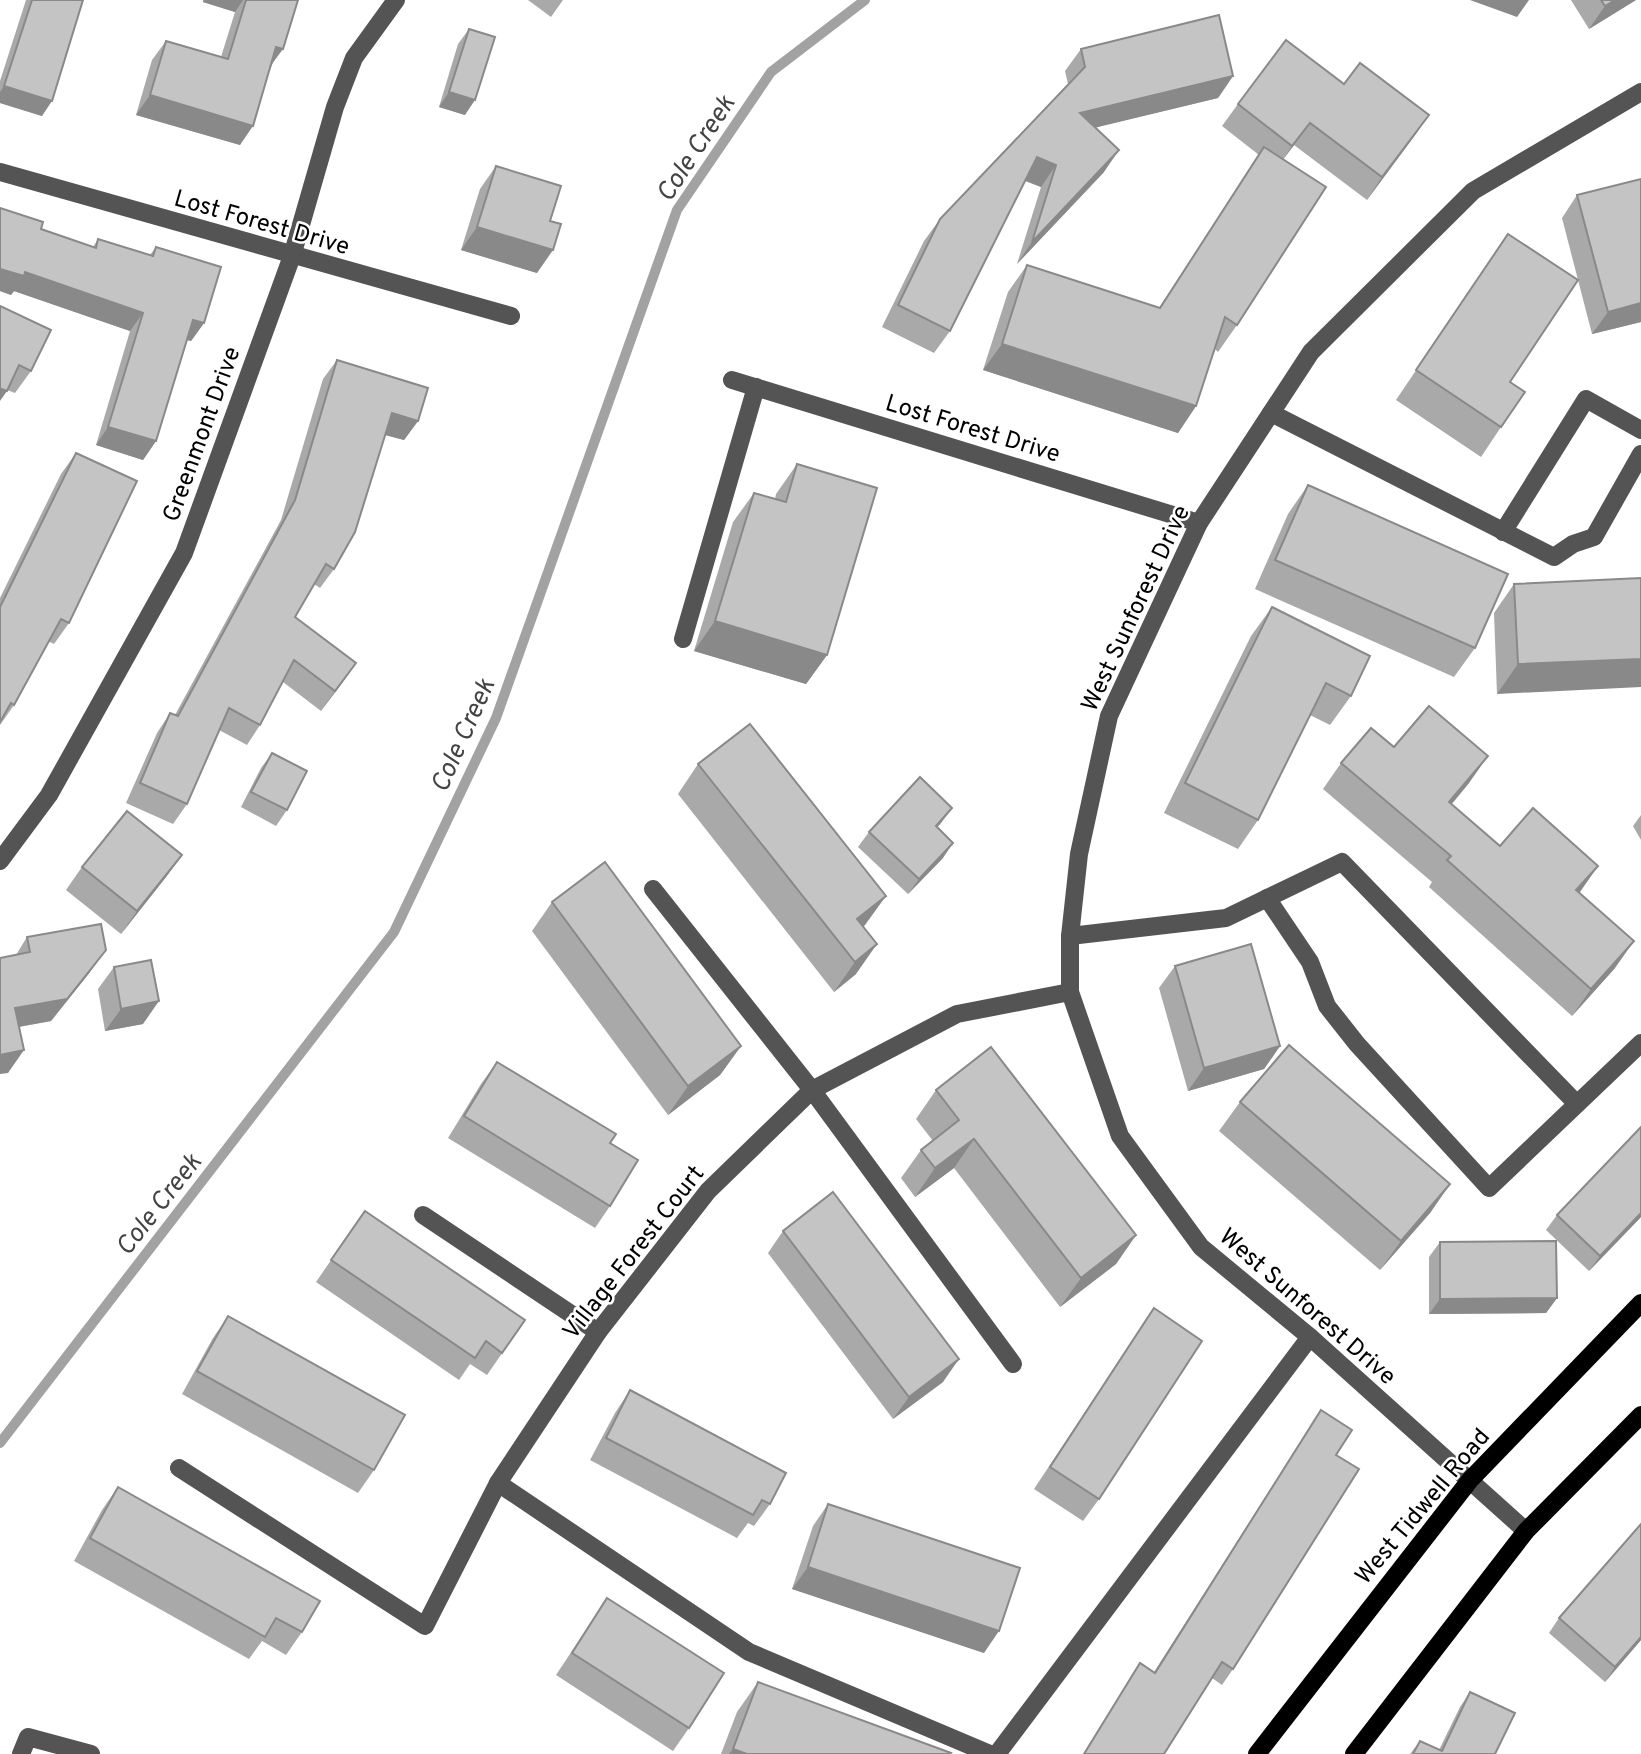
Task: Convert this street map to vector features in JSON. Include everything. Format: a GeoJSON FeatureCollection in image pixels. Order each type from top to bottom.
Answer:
{"type":"FeatureCollection","features":[{"type":"Feature","properties":{"kind":"main road","name":"West Tidwell Road"},"geometry":{"type":"LineString","coordinates":[[1257,1754],[1470,1480],[1641,1303]]}},
{"type":"Feature","properties":{"kind":"main road"},"geometry":{"type":"LineString","coordinates":[[1354,1754],[1526,1531],[1641,1415]]}},
{"type":"Feature","properties":{"kind":"street","name":"Greenmont Drive"},"geometry":{"type":"LineString","coordinates":[[0,861],[49,796],[184,552],[292,256],[335,107],[354,58],[396,0]]}},
{"type":"Feature","properties":{"kind":"street","name":"West Sunforest Drive"},"geometry":{"type":"LineString","coordinates":[[1526,1531],[1310,1337],[1201,1247],[1121,1136],[1070,992],[1070,936],[1079,854],[1109,716],[1199,523],[1311,352],[1474,191],[1639,97]]}},
{"type":"Feature","properties":{"kind":"street","name":"Lost Forest Drive"},"geometry":{"type":"LineString","coordinates":[[0,172],[511,316]]}},
{"type":"Feature","properties":{"kind":"street","name":"Lost Forest Drive"},"geometry":{"type":"LineString","coordinates":[[732,380],[1199,523]]}},
{"type":"Feature","properties":{"kind":"street"},"geometry":{"type":"LineString","coordinates":[[683,639],[756,387]]}},
{"type":"Feature","properties":{"kind":"street"},"geometry":{"type":"LineString","coordinates":[[1503,532],[1586,399],[1641,430]]}},
{"type":"Feature","properties":{"kind":"street"},"geometry":{"type":"LineString","coordinates":[[1271,412],[1554,557],[1573,544],[1594,537],[1641,454]]}},
{"type":"Feature","properties":{"kind":"street"},"geometry":{"type":"LineString","coordinates":[[1070,936],[1226,918],[1342,862],[1577,1104]]}},
{"type":"Feature","properties":{"kind":"street"},"geometry":{"type":"LineString","coordinates":[[653,889],[813,1090],[1013,1364]]}},
{"type":"Feature","properties":{"kind":"street"},"geometry":{"type":"LineString","coordinates":[[1267,898],[1310,962],[1327,1006],[1334,1016],[1489,1188],[1641,1043]]}},
{"type":"Feature","properties":{"kind":"street","name":"Village Forest Court"},"geometry":{"type":"LineString","coordinates":[[179,1468],[425,1626],[498,1483],[598,1332],[708,1191],[813,1090],[957,1014],[1070,992]]}},
{"type":"Feature","properties":{"kind":"street"},"geometry":{"type":"LineString","coordinates":[[423,1215],[598,1332]]}},
{"type":"Feature","properties":{"kind":"street"},"geometry":{"type":"LineString","coordinates":[[997,1754],[1310,1337]]}},
{"type":"Feature","properties":{"kind":"street"},"geometry":{"type":"LineString","coordinates":[[498,1483],[749,1652],[990,1754]]}},
{"type":"Feature","properties":{"kind":"street"},"geometry":{"type":"LineString","coordinates":[[21,1754],[28,1737],[90,1754]]}},
{"type":"Feature","properties":{"kind":"building"},"geometry":{"type":"Polygon","coordinates":[[[32,0],[83,0],[52,101],[4,86],[32,0]]]}},
{"type":"Feature","properties":{"kind":"building"},"geometry":{"type":"Polygon","coordinates":[[[246,0],[298,0],[283,49],[276,47],[253,126],[150,95],[166,41],[228,59],[246,0]]]}},
{"type":"Feature","properties":{"kind":"building"},"geometry":{"type":"Polygon","coordinates":[[[1601,0],[1615,0],[1605,6],[1601,0]]]}},
{"type":"Feature","properties":{"kind":"building"},"geometry":{"type":"Polygon","coordinates":[[[1219,15],[1233,76],[1080,113],[1119,150],[1032,242],[1056,165],[1037,157],[950,331],[898,305],[940,219],[1085,67],[1081,49],[1219,15]]]}},
{"type":"Feature","properties":{"kind":"building"},"geometry":{"type":"Polygon","coordinates":[[[469,29],[495,37],[475,100],[449,92],[469,29]]]}},
{"type":"Feature","properties":{"kind":"building"},"geometry":{"type":"Polygon","coordinates":[[[1286,40],[1344,84],[1360,63],[1429,115],[1382,177],[1310,123],[1292,146],[1238,104],[1286,40]]]}},
{"type":"Feature","properties":{"kind":"building"},"geometry":{"type":"Polygon","coordinates":[[[1264,147],[1326,187],[1237,325],[1225,317],[1196,406],[1002,344],[1027,265],[1160,308],[1264,147]]]}},
{"type":"Feature","properties":{"kind":"building"},"geometry":{"type":"Polygon","coordinates":[[[496,166],[561,186],[550,221],[561,224],[553,250],[477,227],[496,166]]]}},
{"type":"Feature","properties":{"kind":"building"},"geometry":{"type":"Polygon","coordinates":[[[1641,179],[1641,303],[1608,312],[1577,195],[1641,179]]]}},
{"type":"Feature","properties":{"kind":"building"},"geometry":{"type":"Polygon","coordinates":[[[0,208],[43,222],[41,229],[96,248],[98,239],[153,256],[156,247],[221,267],[204,323],[193,320],[156,441],[108,427],[143,313],[25,272],[24,276],[0,269],[0,208]]]}},
{"type":"Feature","properties":{"kind":"building"},"geometry":{"type":"Polygon","coordinates":[[[1508,234],[1578,280],[1510,382],[1525,392],[1501,427],[1416,370],[1508,234]]]}},
{"type":"Feature","properties":{"kind":"building"},"geometry":{"type":"Polygon","coordinates":[[[0,306],[51,330],[31,371],[19,365],[7,391],[2,389],[0,394],[0,306]]]}},
{"type":"Feature","properties":{"kind":"building"},"geometry":{"type":"Polygon","coordinates":[[[337,360],[428,388],[418,421],[392,413],[355,532],[334,569],[326,564],[295,617],[356,663],[335,691],[294,660],[260,725],[229,708],[187,804],[140,783],[170,713],[178,716],[295,500],[337,360]]]}},
{"type":"Feature","properties":{"kind":"building"},"geometry":{"type":"Polygon","coordinates":[[[76,453],[137,481],[69,623],[61,619],[14,705],[11,703],[0,722],[0,607],[76,453]]]}},
{"type":"Feature","properties":{"kind":"building"},"geometry":{"type":"Polygon","coordinates":[[[797,464],[877,488],[827,655],[715,621],[754,493],[786,502],[797,464]]]}},
{"type":"Feature","properties":{"kind":"building"},"geometry":{"type":"Polygon","coordinates":[[[1308,485],[1508,574],[1475,648],[1275,560],[1308,485]]]}},
{"type":"Feature","properties":{"kind":"building"},"geometry":{"type":"Polygon","coordinates":[[[1641,578],[1641,659],[1518,664],[1514,584],[1641,578]]]}},
{"type":"Feature","properties":{"kind":"building"},"geometry":{"type":"Polygon","coordinates":[[[1272,607],[1370,656],[1351,696],[1326,683],[1258,820],[1185,783],[1272,607]]]}},
{"type":"Feature","properties":{"kind":"building"},"geometry":{"type":"Polygon","coordinates":[[[1429,706],[1488,756],[1449,802],[1500,846],[1533,808],[1598,866],[1576,890],[1634,941],[1591,989],[1447,860],[1451,856],[1341,763],[1371,728],[1394,747],[1429,706]]]}},
{"type":"Feature","properties":{"kind":"building"},"geometry":{"type":"Polygon","coordinates":[[[750,724],[886,896],[857,919],[877,944],[855,962],[698,764],[750,724]]]}},
{"type":"Feature","properties":{"kind":"building"},"geometry":{"type":"Polygon","coordinates":[[[272,753],[307,771],[287,810],[251,792],[272,753]]]}},
{"type":"Feature","properties":{"kind":"building"},"geometry":{"type":"Polygon","coordinates":[[[920,777],[952,808],[936,826],[953,843],[919,879],[869,832],[920,777]]]}},
{"type":"Feature","properties":{"kind":"building"},"geometry":{"type":"Polygon","coordinates":[[[127,811],[182,855],[137,911],[82,867],[127,811]]]}},
{"type":"Feature","properties":{"kind":"building"},"geometry":{"type":"Polygon","coordinates":[[[605,862],[741,1046],[688,1086],[552,902],[605,862]]]}},
{"type":"Feature","properties":{"kind":"building"},"geometry":{"type":"Polygon","coordinates":[[[101,924],[106,950],[67,999],[15,1008],[24,1050],[0,1055],[0,958],[30,952],[27,937],[101,924]]]}},
{"type":"Feature","properties":{"kind":"building"},"geometry":{"type":"Polygon","coordinates":[[[1251,944],[1280,1046],[1204,1068],[1175,966],[1251,944]]]}},
{"type":"Feature","properties":{"kind":"building"},"geometry":{"type":"Polygon","coordinates":[[[151,960],[159,1001],[121,1009],[114,967],[151,960]]]}},
{"type":"Feature","properties":{"kind":"building"},"geometry":{"type":"Polygon","coordinates":[[[1289,1045],[1450,1184],[1401,1241],[1240,1102],[1289,1045]]]}},
{"type":"Feature","properties":{"kind":"building"},"geometry":{"type":"Polygon","coordinates":[[[991,1047],[1136,1235],[1081,1278],[974,1139],[935,1168],[921,1150],[959,1120],[936,1090],[991,1047]]]}},
{"type":"Feature","properties":{"kind":"building"},"geometry":{"type":"Polygon","coordinates":[[[497,1062],[616,1134],[610,1143],[638,1160],[610,1206],[464,1116],[497,1062]]]}},
{"type":"Feature","properties":{"kind":"building"},"geometry":{"type":"Polygon","coordinates":[[[1641,1127],[1641,1213],[1600,1256],[1557,1215],[1641,1127]]]}},
{"type":"Feature","properties":{"kind":"building"},"geometry":{"type":"Polygon","coordinates":[[[833,1192],[959,1359],[909,1397],[783,1231],[833,1192]]]}},
{"type":"Feature","properties":{"kind":"building"},"geometry":{"type":"Polygon","coordinates":[[[365,1211],[525,1320],[502,1353],[486,1341],[475,1358],[331,1260],[365,1211]]]}},
{"type":"Feature","properties":{"kind":"building"},"geometry":{"type":"Polygon","coordinates":[[[1556,1241],[1557,1298],[1440,1299],[1440,1242],[1556,1241]]]}},
{"type":"Feature","properties":{"kind":"building"},"geometry":{"type":"Polygon","coordinates":[[[1154,1308],[1202,1341],[1099,1499],[1050,1467],[1154,1308]]]}},
{"type":"Feature","properties":{"kind":"building"},"geometry":{"type":"Polygon","coordinates":[[[228,1316],[405,1415],[374,1470],[197,1371],[228,1316]]]}},
{"type":"Feature","properties":{"kind":"building"},"geometry":{"type":"Polygon","coordinates":[[[630,1390],[786,1473],[770,1504],[762,1500],[753,1515],[606,1438],[630,1390]]]}},
{"type":"Feature","properties":{"kind":"building"},"geometry":{"type":"Polygon","coordinates":[[[1321,1410],[1352,1430],[1336,1455],[1359,1469],[1233,1669],[1222,1662],[1164,1754],[1084,1754],[1140,1663],[1155,1673],[1321,1410]]]}},
{"type":"Feature","properties":{"kind":"building"},"geometry":{"type":"Polygon","coordinates":[[[118,1487],[320,1601],[302,1632],[276,1618],[265,1637],[90,1538],[118,1487]]]}},
{"type":"Feature","properties":{"kind":"building"},"geometry":{"type":"Polygon","coordinates":[[[828,1504],[1020,1568],[999,1631],[808,1567],[828,1504]]]}},
{"type":"Feature","properties":{"kind":"building"},"geometry":{"type":"Polygon","coordinates":[[[1641,1524],[1641,1637],[1615,1667],[1559,1618],[1641,1524]]]}},
{"type":"Feature","properties":{"kind":"building"},"geometry":{"type":"Polygon","coordinates":[[[607,1598],[724,1673],[689,1728],[572,1653],[607,1598]]]}},
{"type":"Feature","properties":{"kind":"building"},"geometry":{"type":"Polygon","coordinates":[[[758,1682],[951,1753],[747,1754],[733,1749],[758,1682]]]}},
{"type":"Feature","properties":{"kind":"building"},"geometry":{"type":"Polygon","coordinates":[[[1470,1692],[1515,1713],[1495,1754],[1413,1754],[1420,1741],[1442,1751],[1470,1692]]]}},
{"type":"Feature","properties":{"kind":"waterway","name":"Cole Creek"},"geometry":{"type":"LineString","coordinates":[[0,1443],[394,932],[496,718],[677,210],[771,72],[865,0]]}}]}
